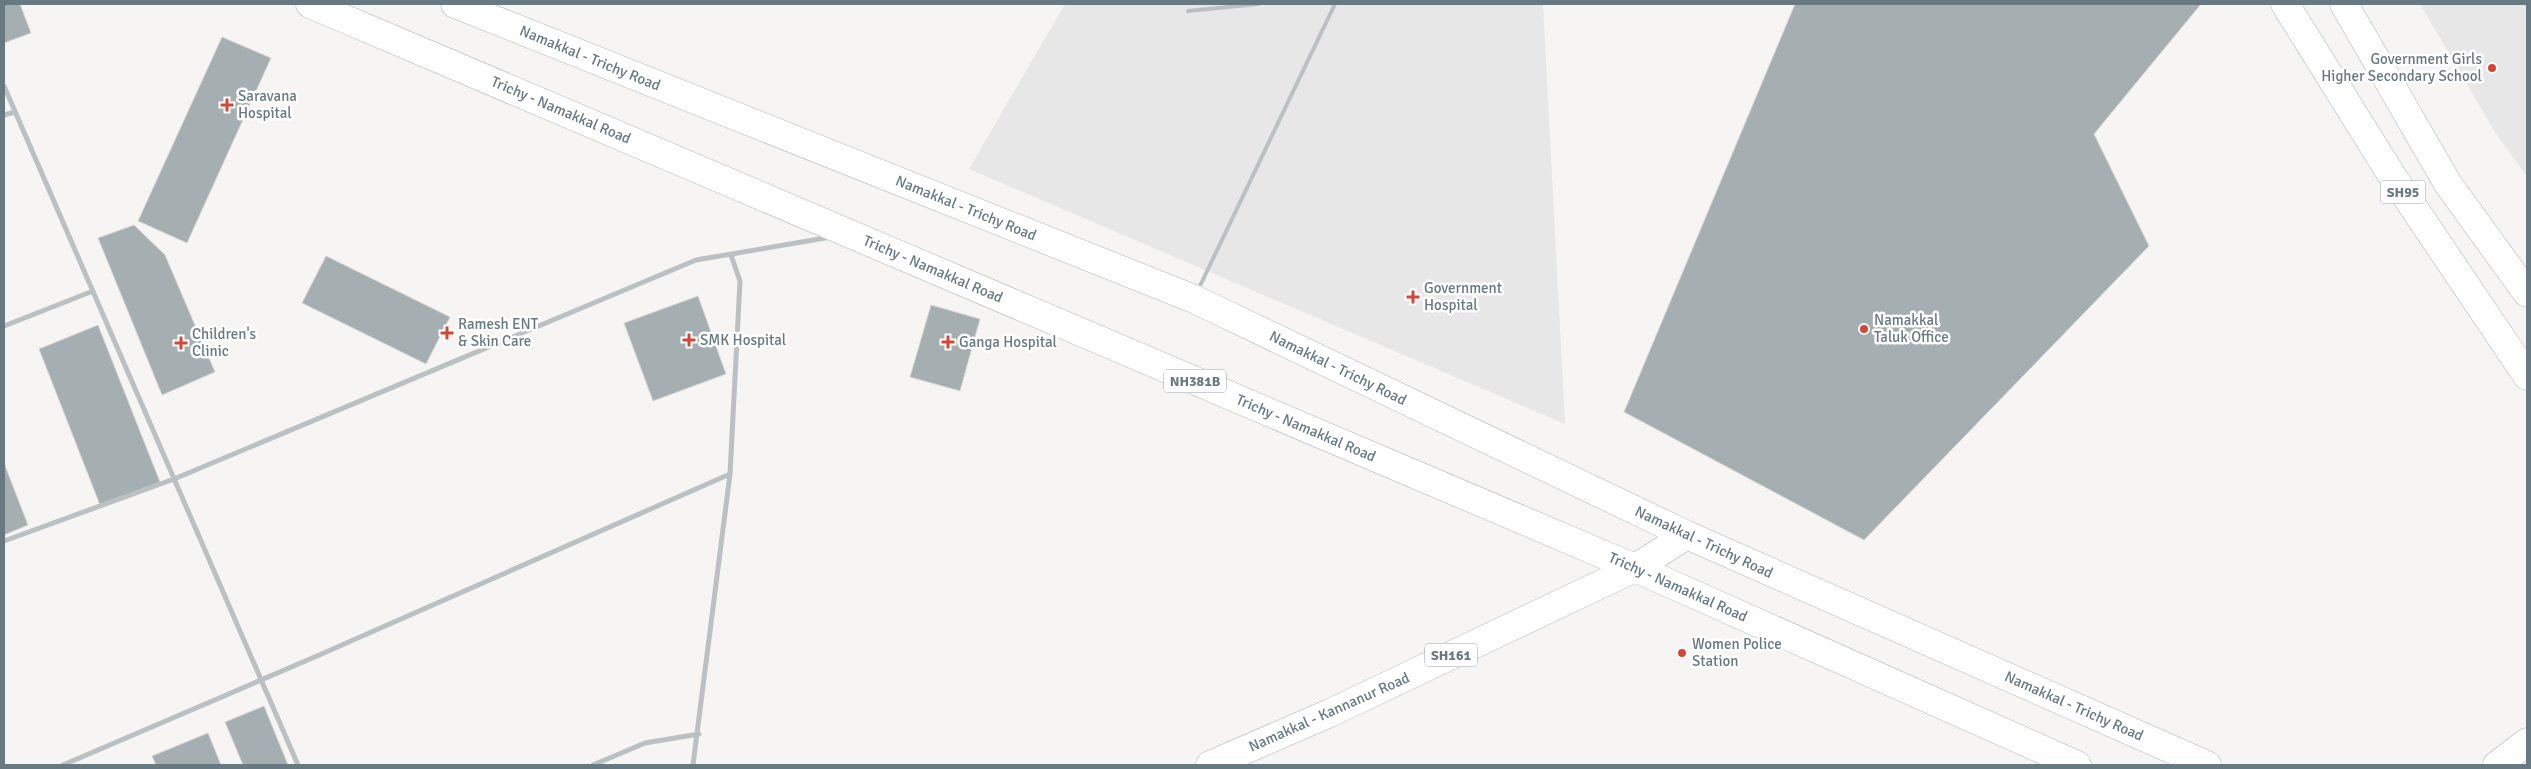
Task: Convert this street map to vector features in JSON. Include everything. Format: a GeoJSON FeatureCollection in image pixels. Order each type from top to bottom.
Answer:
{"type":"FeatureCollection","features":[{"type":"Feature","properties":{"kind":"main road","name":"Trichy - Namakkal Road"},"geometry":{"type":"LineString","coordinates":[[310,4],[1635,568],[2077,765]]}},
{"type":"Feature","properties":{"kind":"main road","name":"Namakkal - Trichy Road"},"geometry":{"type":"LineString","coordinates":[[455,4],[1194,299],[1687,535],[2207,765]]}},
{"type":"Feature","properties":{"kind":"main road","name":"SH95"},"geometry":{"type":"LineString","coordinates":[[2284,4],[2391,174],[2527,376]]}},
{"type":"Feature","properties":{"kind":"main road","name":"SH95"},"geometry":{"type":"LineString","coordinates":[[2344,4],[2448,184],[2527,292]]}},
{"type":"Feature","properties":{"kind":"main road","name":"Namakkal - Kannanur Road"},"geometry":{"type":"LineString","coordinates":[[1210,765],[1330,713],[1635,568],[1687,535]]}},
{"type":"Feature","properties":{"kind":"main road"},"geometry":{"type":"LineString","coordinates":[[2497,765],[2527,742]]}},
{"type":"Feature","properties":{"kind":"street"},"geometry":{"type":"LineString","coordinates":[[4,86],[298,765]]}},
{"type":"Feature","properties":{"kind":"street"},"geometry":{"type":"LineString","coordinates":[[4,115],[15,112]]}},
{"type":"Feature","properties":{"kind":"street"},"geometry":{"type":"LineString","coordinates":[[4,541],[174,479],[696,260],[851,234]]}},
{"type":"Feature","properties":{"kind":"street"},"geometry":{"type":"LineString","coordinates":[[693,765],[699,734],[730,474],[740,281],[731,255],[734,254]]}},
{"type":"Feature","properties":{"kind":"street"},"geometry":{"type":"LineString","coordinates":[[4,326],[93,291]]}},
{"type":"Feature","properties":{"kind":"street"},"geometry":{"type":"LineString","coordinates":[[63,765],[730,474]]}},
{"type":"Feature","properties":{"kind":"street"},"geometry":{"type":"LineString","coordinates":[[593,765],[645,743],[699,734]]}},
{"type":"Feature","properties":{"kind":"lane"},"geometry":{"type":"LineString","coordinates":[[1188,11],[1258,4]]}},
{"type":"Feature","properties":{"kind":"lane"},"geometry":{"type":"LineString","coordinates":[[1194,299],[1335,4]]}},
{"type":"Feature","properties":{"kind":"shaded area","name":"Government Hospital"},"geometry":{"type":"Polygon","coordinates":[[[1065,4],[1543,4],[1565,424],[969,169],[1065,4]]]}},
{"type":"Feature","properties":{"kind":"shaded area","name":"Government Girls Higher Secondary School"},"geometry":{"type":"Polygon","coordinates":[[[2420,4],[2527,4],[2527,177],[2495,132],[2420,4]]]}},
{"type":"Feature","properties":{"kind":"building"},"geometry":{"type":"Polygon","coordinates":[[[4,4],[20,4],[31,33],[4,43],[4,4]]]}},
{"type":"Feature","properties":{"kind":"building","name":"Namakkal Taluk Office"},"geometry":{"type":"Polygon","coordinates":[[[1795,4],[2201,4],[2094,134],[2149,246],[1864,540],[1624,412],[1795,4]]]}},
{"type":"Feature","properties":{"kind":"building"},"geometry":{"type":"Polygon","coordinates":[[[222,37],[271,58],[187,243],[138,221],[222,37]]]}},
{"type":"Feature","properties":{"kind":"building"},"geometry":{"type":"Polygon","coordinates":[[[134,225],[165,255],[215,372],[162,395],[98,238],[134,225]]]}},
{"type":"Feature","properties":{"kind":"building"},"geometry":{"type":"Polygon","coordinates":[[[326,256],[450,317],[426,364],[302,303],[326,256]]]}},
{"type":"Feature","properties":{"kind":"building"},"geometry":{"type":"Polygon","coordinates":[[[698,296],[726,374],[653,401],[624,323],[698,296]]]}},
{"type":"Feature","properties":{"kind":"building"},"geometry":{"type":"Polygon","coordinates":[[[931,305],[980,319],[960,391],[910,377],[931,305]]]}},
{"type":"Feature","properties":{"kind":"building"},"geometry":{"type":"Polygon","coordinates":[[[98,325],[160,482],[100,505],[39,349],[98,325]]]}},
{"type":"Feature","properties":{"kind":"building"},"geometry":{"type":"Polygon","coordinates":[[[4,463],[28,525],[4,535],[4,463]]]}},
{"type":"Feature","properties":{"kind":"building"},"geometry":{"type":"Polygon","coordinates":[[[264,706],[288,765],[243,765],[225,722],[264,706]]]}},
{"type":"Feature","properties":{"kind":"building"},"geometry":{"type":"Polygon","coordinates":[[[208,733],[221,765],[156,765],[152,756],[208,733]]]}},
{"type":"Feature","properties":{"kind":"place","name":"Government Girls Higher Secondary School"},"geometry":{"type":"Point","coordinates":[2492,68]}},
{"type":"Feature","properties":{"kind":"place","name":"Saravana Hospital"},"geometry":{"type":"Point","coordinates":[227,105]}},
{"type":"Feature","properties":{"kind":"place","name":"Government Hospital"},"geometry":{"type":"Point","coordinates":[1413,297]}},
{"type":"Feature","properties":{"kind":"place","name":"Namakkal Taluk Office"},"geometry":{"type":"Point","coordinates":[1864,329]}},
{"type":"Feature","properties":{"kind":"place","name":"Ramesh ENT & Skin Care"},"geometry":{"type":"Point","coordinates":[447,333]}},
{"type":"Feature","properties":{"kind":"place","name":"SMK Hospital"},"geometry":{"type":"Point","coordinates":[689,340]}},
{"type":"Feature","properties":{"kind":"place","name":"Ganga Hospital"},"geometry":{"type":"Point","coordinates":[948,342]}},
{"type":"Feature","properties":{"kind":"place","name":"Children's Clinic"},"geometry":{"type":"Point","coordinates":[181,343]}},
{"type":"Feature","properties":{"kind":"place","name":"Women Police Station"},"geometry":{"type":"Point","coordinates":[1682,653]}}]}
